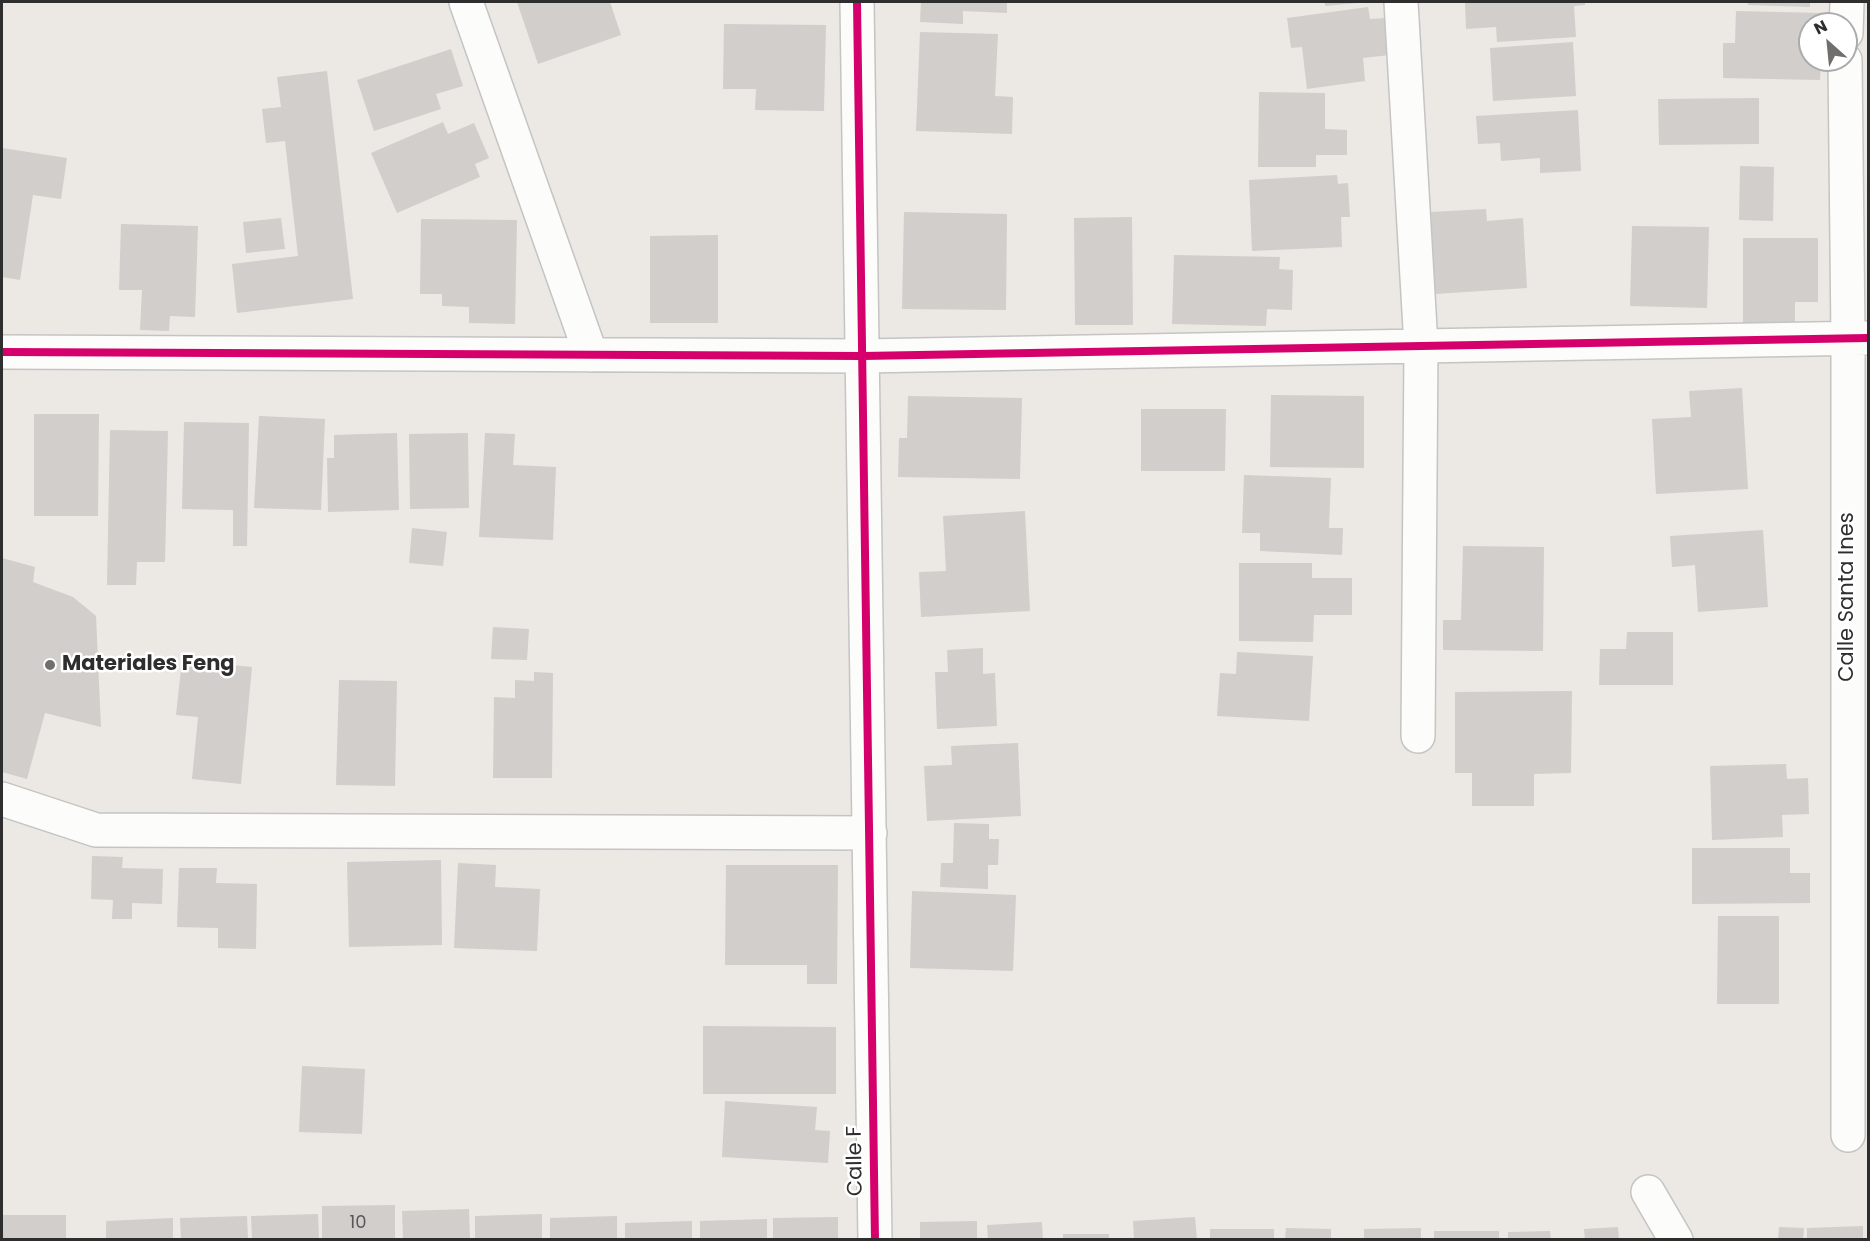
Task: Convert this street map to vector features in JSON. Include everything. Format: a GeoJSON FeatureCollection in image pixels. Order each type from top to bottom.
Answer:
{"type":"FeatureCollection","features":[{"type":"Feature","properties":{"kind":"street"},"geometry":{"type":"LineString","coordinates":[[466,2],[591,355]]}},
{"type":"Feature","properties":{"kind":"street","name":"Calle F"},"geometry":{"type":"LineString","coordinates":[[857,2],[875,1239]]}},
{"type":"Feature","properties":{"kind":"street"},"geometry":{"type":"LineString","coordinates":[[1401,2],[1421,346],[1418,736]]}},
{"type":"Feature","properties":{"kind":"street","name":"Calle Santa Ines"},"geometry":{"type":"LineString","coordinates":[[1846,72],[1858,338],[1848,1135]]}},
{"type":"Feature","properties":{"kind":"street"},"geometry":{"type":"LineString","coordinates":[[2,352],[863,356],[1858,338]]}},
{"type":"Feature","properties":{"kind":"street"},"geometry":{"type":"LineString","coordinates":[[2,799],[96,830],[870,833]]}},
{"type":"Feature","properties":{"kind":"street"},"geometry":{"type":"LineString","coordinates":[[1648,1192],[1676,1239]]}},
{"type":"Feature","properties":{"kind":"building"},"geometry":{"type":"Polygon","coordinates":[[[517,2],[610,2],[621,35],[538,64],[517,2]]]}},
{"type":"Feature","properties":{"kind":"building"},"geometry":{"type":"Polygon","coordinates":[[[921,2],[1007,2],[1007,13],[963,11],[963,24],[920,22],[921,2]]]}},
{"type":"Feature","properties":{"kind":"building"},"geometry":{"type":"Polygon","coordinates":[[[1325,2],[1357,2],[1357,3],[1325,6],[1325,2]]]}},
{"type":"Feature","properties":{"kind":"building"},"geometry":{"type":"Polygon","coordinates":[[[1465,2],[1585,2],[1585,5],[1574,6],[1576,37],[1497,42],[1496,27],[1466,29],[1465,2]]]}},
{"type":"Feature","properties":{"kind":"building"},"geometry":{"type":"Polygon","coordinates":[[[1748,2],[1810,2],[1810,7],[1748,5],[1748,2]]]}},
{"type":"Feature","properties":{"kind":"building"},"geometry":{"type":"Polygon","coordinates":[[[1368,7],[1370,19],[1385,18],[1390,55],[1363,58],[1365,81],[1307,89],[1302,47],[1291,48],[1287,18],[1368,7]]]}},
{"type":"Feature","properties":{"kind":"building"},"geometry":{"type":"Polygon","coordinates":[[[1736,11],[1798,12],[1798,72],[1820,72],[1820,80],[1723,78],[1723,43],[1735,43],[1736,11]]]}},
{"type":"Feature","properties":{"kind":"building"},"geometry":{"type":"Polygon","coordinates":[[[724,24],[826,25],[824,111],[755,110],[756,89],[723,89],[724,24]]]}},
{"type":"Feature","properties":{"kind":"building"},"geometry":{"type":"Polygon","coordinates":[[[920,32],[998,34],[995,96],[1013,97],[1012,134],[916,131],[920,32]]]}},
{"type":"Feature","properties":{"kind":"building"},"geometry":{"type":"Polygon","coordinates":[[[1573,42],[1576,96],[1493,101],[1490,48],[1573,42]]]}},
{"type":"Feature","properties":{"kind":"building"},"geometry":{"type":"Polygon","coordinates":[[[451,49],[463,86],[436,94],[441,109],[374,131],[357,80],[451,49]]]}},
{"type":"Feature","properties":{"kind":"building"},"geometry":{"type":"Polygon","coordinates":[[[327,71],[353,299],[237,313],[232,264],[298,256],[285,141],[266,143],[262,109],[281,107],[277,77],[327,71]]]}},
{"type":"Feature","properties":{"kind":"building"},"geometry":{"type":"Polygon","coordinates":[[[1259,92],[1325,93],[1325,129],[1347,130],[1347,155],[1316,155],[1316,167],[1258,167],[1259,92]]]}},
{"type":"Feature","properties":{"kind":"building"},"geometry":{"type":"Polygon","coordinates":[[[1759,98],[1759,144],[1659,145],[1658,99],[1759,98]]]}},
{"type":"Feature","properties":{"kind":"building"},"geometry":{"type":"Polygon","coordinates":[[[1578,110],[1581,171],[1540,173],[1540,158],[1501,161],[1500,143],[1478,144],[1476,116],[1578,110]]]}},
{"type":"Feature","properties":{"kind":"building"},"geometry":{"type":"Polygon","coordinates":[[[443,122],[448,134],[474,123],[489,158],[475,164],[480,177],[397,213],[371,153],[443,122]]]}},
{"type":"Feature","properties":{"kind":"building"},"geometry":{"type":"Polygon","coordinates":[[[2,148],[67,158],[61,199],[33,195],[20,280],[2,277],[2,148]]]}},
{"type":"Feature","properties":{"kind":"building"},"geometry":{"type":"Polygon","coordinates":[[[1740,166],[1774,167],[1773,221],[1739,220],[1740,166]]]}},
{"type":"Feature","properties":{"kind":"building"},"geometry":{"type":"Polygon","coordinates":[[[1337,175],[1338,184],[1348,183],[1350,217],[1341,217],[1342,247],[1252,251],[1249,180],[1337,175]]]}},
{"type":"Feature","properties":{"kind":"building"},"geometry":{"type":"Polygon","coordinates":[[[1486,209],[1487,221],[1523,218],[1527,288],[1435,294],[1431,212],[1486,209]]]}},
{"type":"Feature","properties":{"kind":"building"},"geometry":{"type":"Polygon","coordinates":[[[904,212],[1007,214],[1006,310],[902,309],[904,212]]]}},
{"type":"Feature","properties":{"kind":"building"},"geometry":{"type":"Polygon","coordinates":[[[1132,217],[1133,325],[1075,325],[1074,218],[1132,217]]]}},
{"type":"Feature","properties":{"kind":"building"},"geometry":{"type":"Polygon","coordinates":[[[281,218],[285,249],[246,253],[243,222],[281,218]]]}},
{"type":"Feature","properties":{"kind":"building"},"geometry":{"type":"Polygon","coordinates":[[[421,219],[517,220],[515,324],[469,323],[469,307],[442,306],[442,294],[420,294],[421,219]]]}},
{"type":"Feature","properties":{"kind":"building"},"geometry":{"type":"Polygon","coordinates":[[[121,224],[198,226],[195,317],[170,316],[169,331],[140,330],[142,290],[119,290],[121,224]]]}},
{"type":"Feature","properties":{"kind":"building"},"geometry":{"type":"Polygon","coordinates":[[[1632,226],[1709,227],[1707,308],[1630,306],[1632,226]]]}},
{"type":"Feature","properties":{"kind":"building"},"geometry":{"type":"Polygon","coordinates":[[[718,235],[718,323],[650,323],[650,236],[718,235]]]}},
{"type":"Feature","properties":{"kind":"building"},"geometry":{"type":"Polygon","coordinates":[[[1743,238],[1818,238],[1818,302],[1795,302],[1795,322],[1743,323],[1743,238]]]}},
{"type":"Feature","properties":{"kind":"building"},"geometry":{"type":"Polygon","coordinates":[[[1174,255],[1280,257],[1279,269],[1293,270],[1292,310],[1267,309],[1266,326],[1172,324],[1174,255]]]}},
{"type":"Feature","properties":{"kind":"building"},"geometry":{"type":"Polygon","coordinates":[[[1742,388],[1748,489],[1656,494],[1652,419],[1691,417],[1689,391],[1742,388]]]}},
{"type":"Feature","properties":{"kind":"building"},"geometry":{"type":"Polygon","coordinates":[[[1271,395],[1364,396],[1364,468],[1270,467],[1271,395]]]}},
{"type":"Feature","properties":{"kind":"building"},"geometry":{"type":"Polygon","coordinates":[[[908,396],[1022,398],[1020,479],[898,477],[899,438],[907,438],[908,396]]]}},
{"type":"Feature","properties":{"kind":"building"},"geometry":{"type":"Polygon","coordinates":[[[1141,409],[1226,409],[1225,471],[1141,471],[1141,409]]]}},
{"type":"Feature","properties":{"kind":"building"},"geometry":{"type":"Polygon","coordinates":[[[34,414],[99,414],[98,516],[34,516],[34,414]]]}},
{"type":"Feature","properties":{"kind":"building"},"geometry":{"type":"Polygon","coordinates":[[[259,416],[325,419],[321,510],[254,508],[259,416]]]}},
{"type":"Feature","properties":{"kind":"building"},"geometry":{"type":"Polygon","coordinates":[[[184,422],[249,423],[247,546],[233,546],[233,510],[182,509],[184,422]]]}},
{"type":"Feature","properties":{"kind":"building"},"geometry":{"type":"Polygon","coordinates":[[[110,430],[168,431],[165,562],[137,562],[136,585],[107,585],[110,430]]]}},
{"type":"Feature","properties":{"kind":"building"},"geometry":{"type":"Polygon","coordinates":[[[397,433],[399,510],[328,512],[327,458],[334,458],[334,435],[397,433]]]}},
{"type":"Feature","properties":{"kind":"building"},"geometry":{"type":"Polygon","coordinates":[[[468,433],[469,508],[410,509],[409,434],[468,433]]]}},
{"type":"Feature","properties":{"kind":"building"},"geometry":{"type":"Polygon","coordinates":[[[485,433],[515,434],[513,465],[556,467],[553,540],[479,537],[485,433]]]}},
{"type":"Feature","properties":{"kind":"building"},"geometry":{"type":"Polygon","coordinates":[[[1244,475],[1331,478],[1329,528],[1343,528],[1342,555],[1260,551],[1260,533],[1242,533],[1244,475]]]}},
{"type":"Feature","properties":{"kind":"building"},"geometry":{"type":"Polygon","coordinates":[[[1025,511],[1030,611],[921,617],[919,572],[946,571],[943,516],[1025,511]]]}},
{"type":"Feature","properties":{"kind":"building"},"geometry":{"type":"Polygon","coordinates":[[[412,528],[447,532],[443,566],[409,563],[412,528]]]}},
{"type":"Feature","properties":{"kind":"building"},"geometry":{"type":"Polygon","coordinates":[[[1763,530],[1768,607],[1698,612],[1695,565],[1672,567],[1670,536],[1763,530]]]}},
{"type":"Feature","properties":{"kind":"building"},"geometry":{"type":"Polygon","coordinates":[[[1463,546],[1544,547],[1543,651],[1443,650],[1443,620],[1461,620],[1463,546]]]}},
{"type":"Feature","properties":{"kind":"building","name":"Materiales Feng"},"geometry":{"type":"Polygon","coordinates":[[[2,558],[35,567],[33,582],[73,597],[96,616],[101,727],[45,713],[27,779],[2,772],[2,558]]]}},
{"type":"Feature","properties":{"kind":"building"},"geometry":{"type":"Polygon","coordinates":[[[1239,563],[1312,563],[1312,578],[1352,578],[1352,615],[1314,615],[1313,642],[1239,641],[1239,563]]]}},
{"type":"Feature","properties":{"kind":"building"},"geometry":{"type":"Polygon","coordinates":[[[493,627],[529,629],[527,660],[491,659],[493,627]]]}},
{"type":"Feature","properties":{"kind":"building"},"geometry":{"type":"Polygon","coordinates":[[[1627,632],[1673,632],[1673,685],[1599,685],[1600,649],[1626,649],[1627,632]]]}},
{"type":"Feature","properties":{"kind":"building"},"geometry":{"type":"Polygon","coordinates":[[[983,648],[983,674],[995,673],[997,726],[937,729],[935,672],[948,672],[947,650],[983,648]]]}},
{"type":"Feature","properties":{"kind":"building"},"geometry":{"type":"Polygon","coordinates":[[[1237,652],[1313,656],[1309,721],[1217,716],[1220,673],[1236,674],[1237,652]]]}},
{"type":"Feature","properties":{"kind":"building"},"geometry":{"type":"Polygon","coordinates":[[[182,660],[252,667],[241,784],[192,779],[198,717],[176,715],[182,660]]]}},
{"type":"Feature","properties":{"kind":"building"},"geometry":{"type":"Polygon","coordinates":[[[534,672],[553,673],[552,778],[493,778],[494,697],[515,698],[515,680],[534,681],[534,672]]]}},
{"type":"Feature","properties":{"kind":"building"},"geometry":{"type":"Polygon","coordinates":[[[339,680],[397,681],[395,786],[336,785],[339,680]]]}},
{"type":"Feature","properties":{"kind":"building"},"geometry":{"type":"Polygon","coordinates":[[[1572,691],[1571,773],[1534,774],[1534,806],[1472,806],[1472,773],[1455,773],[1455,692],[1572,691]]]}},
{"type":"Feature","properties":{"kind":"building"},"geometry":{"type":"Polygon","coordinates":[[[1018,743],[1021,816],[927,821],[924,766],[952,765],[951,746],[1018,743]]]}},
{"type":"Feature","properties":{"kind":"building"},"geometry":{"type":"Polygon","coordinates":[[[1786,764],[1787,779],[1808,778],[1809,814],[1782,815],[1783,837],[1712,840],[1710,766],[1786,764]]]}},
{"type":"Feature","properties":{"kind":"building"},"geometry":{"type":"Polygon","coordinates":[[[954,823],[989,824],[989,839],[999,839],[998,865],[988,865],[988,889],[940,887],[941,863],[953,863],[954,823]]]}},
{"type":"Feature","properties":{"kind":"building"},"geometry":{"type":"Polygon","coordinates":[[[1692,848],[1790,848],[1790,873],[1810,873],[1810,903],[1692,904],[1692,848]]]}},
{"type":"Feature","properties":{"kind":"building"},"geometry":{"type":"Polygon","coordinates":[[[92,856],[123,857],[122,868],[163,869],[162,904],[132,903],[132,919],[112,919],[113,900],[91,899],[92,856]]]}},
{"type":"Feature","properties":{"kind":"building"},"geometry":{"type":"Polygon","coordinates":[[[441,860],[442,945],[349,947],[347,862],[441,860]]]}},
{"type":"Feature","properties":{"kind":"building"},"geometry":{"type":"Polygon","coordinates":[[[458,863],[496,865],[495,887],[540,889],[537,951],[454,948],[458,863]]]}},
{"type":"Feature","properties":{"kind":"building"},"geometry":{"type":"Polygon","coordinates":[[[726,865],[838,865],[837,984],[807,984],[807,965],[725,965],[726,865]]]}},
{"type":"Feature","properties":{"kind":"building"},"geometry":{"type":"Polygon","coordinates":[[[179,868],[217,868],[216,883],[257,884],[256,949],[218,948],[218,928],[177,927],[179,868]]]}},
{"type":"Feature","properties":{"kind":"building"},"geometry":{"type":"Polygon","coordinates":[[[912,891],[1016,895],[1013,971],[910,968],[912,891]]]}},
{"type":"Feature","properties":{"kind":"building"},"geometry":{"type":"Polygon","coordinates":[[[1718,916],[1779,916],[1779,1004],[1717,1004],[1718,916]]]}},
{"type":"Feature","properties":{"kind":"building"},"geometry":{"type":"Polygon","coordinates":[[[703,1026],[836,1027],[836,1094],[703,1094],[703,1026]]]}},
{"type":"Feature","properties":{"kind":"building"},"geometry":{"type":"Polygon","coordinates":[[[302,1066],[365,1069],[362,1134],[299,1132],[302,1066]]]}},
{"type":"Feature","properties":{"kind":"building"},"geometry":{"type":"Polygon","coordinates":[[[725,1101],[817,1107],[815,1130],[830,1131],[828,1163],[722,1157],[725,1101]]]}},
{"type":"Feature","properties":{"kind":"building"},"geometry":{"type":"Polygon","coordinates":[[[395,1205],[395,1240],[322,1240],[322,1206],[395,1205]]]}},
{"type":"Feature","properties":{"kind":"building"},"geometry":{"type":"Polygon","coordinates":[[[469,1209],[470,1240],[403,1240],[402,1211],[469,1209]]]}},
{"type":"Feature","properties":{"kind":"building"},"geometry":{"type":"Polygon","coordinates":[[[318,1214],[319,1240],[252,1240],[251,1216],[318,1214]]]}},
{"type":"Feature","properties":{"kind":"building"},"geometry":{"type":"Polygon","coordinates":[[[542,1214],[542,1240],[475,1240],[475,1216],[542,1214]]]}},
{"type":"Feature","properties":{"kind":"building"},"geometry":{"type":"Polygon","coordinates":[[[2,1215],[66,1215],[66,1240],[2,1240],[2,1215]]]}},
{"type":"Feature","properties":{"kind":"building"},"geometry":{"type":"Polygon","coordinates":[[[247,1216],[248,1240],[181,1240],[180,1218],[247,1216]]]}},
{"type":"Feature","properties":{"kind":"building"},"geometry":{"type":"Polygon","coordinates":[[[617,1216],[617,1240],[550,1240],[550,1218],[617,1216]]]}},
{"type":"Feature","properties":{"kind":"building"},"geometry":{"type":"Polygon","coordinates":[[[838,1217],[838,1240],[773,1240],[773,1218],[838,1217]]]}},
{"type":"Feature","properties":{"kind":"building"},"geometry":{"type":"Polygon","coordinates":[[[1195,1217],[1197,1240],[1134,1240],[1133,1221],[1195,1217]]]}},
{"type":"Feature","properties":{"kind":"building"},"geometry":{"type":"Polygon","coordinates":[[[173,1218],[173,1240],[106,1240],[106,1221],[173,1218]]]}},
{"type":"Feature","properties":{"kind":"building"},"geometry":{"type":"Polygon","coordinates":[[[767,1219],[767,1240],[700,1240],[700,1221],[767,1219]]]}},
{"type":"Feature","properties":{"kind":"building"},"geometry":{"type":"Polygon","coordinates":[[[692,1221],[692,1240],[625,1240],[625,1223],[692,1221]]]}},
{"type":"Feature","properties":{"kind":"building"},"geometry":{"type":"Polygon","coordinates":[[[977,1221],[977,1240],[920,1240],[920,1222],[977,1221]]]}},
{"type":"Feature","properties":{"kind":"building"},"geometry":{"type":"Polygon","coordinates":[[[1042,1222],[1043,1240],[988,1240],[987,1225],[1042,1222]]]}},
{"type":"Feature","properties":{"kind":"building"},"geometry":{"type":"Polygon","coordinates":[[[1863,1226],[1863,1240],[1807,1240],[1807,1228],[1863,1226]]]}},
{"type":"Feature","properties":{"kind":"building"},"geometry":{"type":"Polygon","coordinates":[[[1618,1227],[1619,1240],[1585,1240],[1584,1229],[1618,1227]]]}},
{"type":"Feature","properties":{"kind":"building"},"geometry":{"type":"Polygon","coordinates":[[[1779,1227],[1804,1228],[1803,1240],[1778,1240],[1779,1227]]]}},
{"type":"Feature","properties":{"kind":"building"},"geometry":{"type":"Polygon","coordinates":[[[1286,1228],[1331,1229],[1331,1240],[1285,1240],[1286,1228]]]}},
{"type":"Feature","properties":{"kind":"building"},"geometry":{"type":"Polygon","coordinates":[[[1421,1228],[1421,1240],[1364,1240],[1364,1229],[1421,1228]]]}},
{"type":"Feature","properties":{"kind":"building"},"geometry":{"type":"Polygon","coordinates":[[[1210,1229],[1274,1229],[1274,1240],[1210,1240],[1210,1229]]]}},
{"type":"Feature","properties":{"kind":"building"},"geometry":{"type":"Polygon","coordinates":[[[1434,1231],[1499,1231],[1499,1240],[1434,1240],[1434,1231]]]}},
{"type":"Feature","properties":{"kind":"building"},"geometry":{"type":"Polygon","coordinates":[[[1550,1231],[1551,1240],[1508,1240],[1508,1232],[1550,1231]]]}},
{"type":"Feature","properties":{"kind":"building"},"geometry":{"type":"Polygon","coordinates":[[[1063,1234],[1109,1234],[1109,1240],[1063,1240],[1063,1234]]]}},
{"type":"Feature","properties":{"kind":"cycle path"},"geometry":{"type":"LineString","coordinates":[[857,2],[875,1240]]}},
{"type":"Feature","properties":{"kind":"cycle path"},"geometry":{"type":"LineString","coordinates":[[2,352],[863,356],[1868,338]]}},
{"type":"Feature","properties":{"kind":"place","name":"Materiales Feng"},"geometry":{"type":"Point","coordinates":[50,665]}}]}
